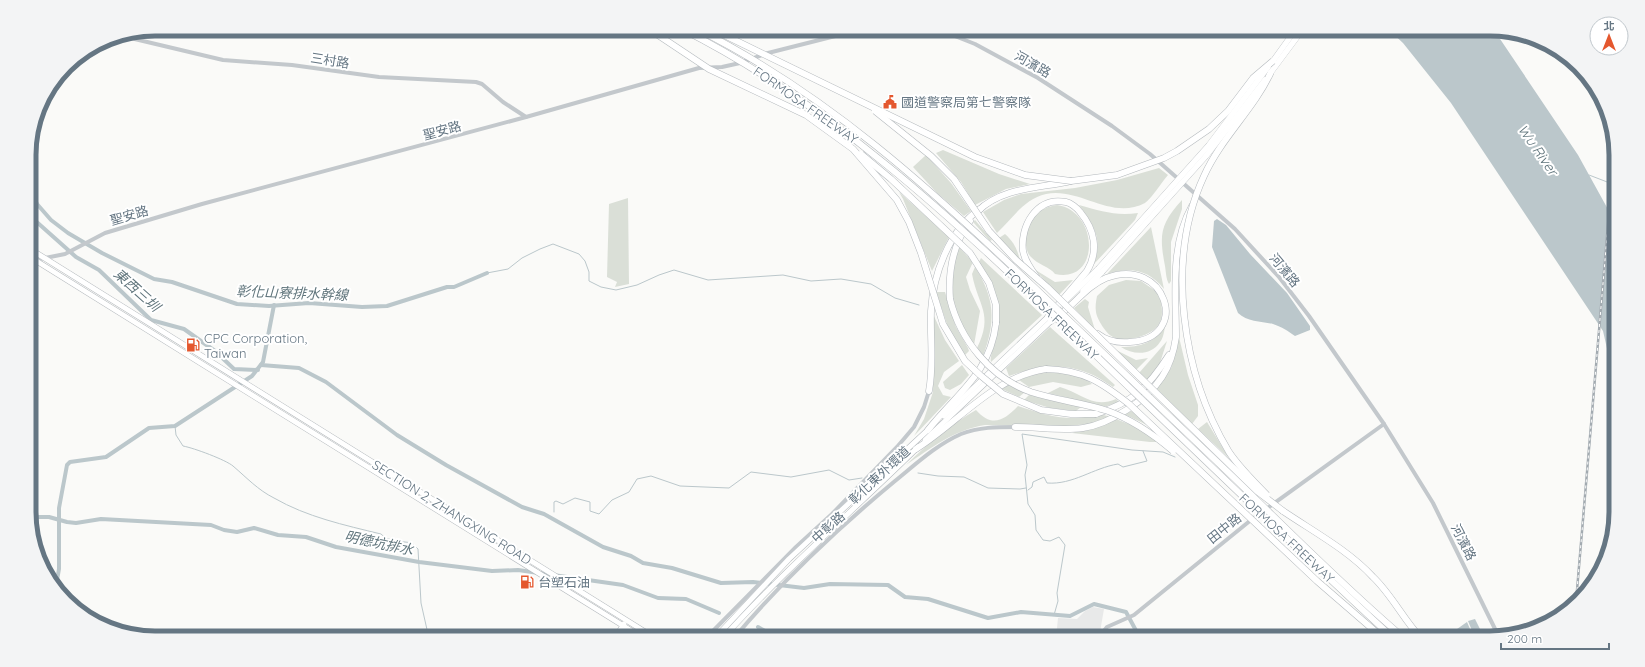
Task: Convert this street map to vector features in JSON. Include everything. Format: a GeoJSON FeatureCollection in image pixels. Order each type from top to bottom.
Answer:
{"type":"FeatureCollection","features":[{"type":"Feature","properties":{"kind":"highway"},"geometry":{"type":"LineString","coordinates":[[660,36],[709,69],[806,115],[872,162],[970,253],[989,283],[996,306],[994,340],[982,368],[928,430]]}},
{"type":"Feature","properties":{"kind":"highway","name":"FORMOSA FREEWAY"},"geometry":{"type":"LineString","coordinates":[[696,36],[774,82],[827,118],[894,170],[992,256],[1293,545],[1385,631]]}},
{"type":"Feature","properties":{"kind":"highway","name":"FORMOSA FREEWAY"},"geometry":{"type":"LineString","coordinates":[[710,36],[799,88],[855,128],[925,186],[1002,256],[1344,584],[1396,631]]}},
{"type":"Feature","properties":{"kind":"highway"},"geometry":{"type":"LineString","coordinates":[[726,36],[952,147],[1003,169],[1024,175],[1071,181]]}},
{"type":"Feature","properties":{"kind":"highway"},"geometry":{"type":"LineString","coordinates":[[1100,270],[1209,145],[1291,36]]}},
{"type":"Feature","properties":{"kind":"highway"},"geometry":{"type":"LineString","coordinates":[[1049,319],[1100,270],[1206,156],[1298,36]]}},
{"type":"Feature","properties":{"kind":"highway"},"geometry":{"type":"LineString","coordinates":[[929,391],[932,371],[931,309],[935,284],[954,236],[960,227],[980,209],[1010,193],[1027,188],[1117,175],[1164,158],[1209,129],[1228,110],[1253,78],[1273,61]]}},
{"type":"Feature","properties":{"kind":"highway"},"geometry":{"type":"LineString","coordinates":[[1015,427],[1084,428],[1111,419],[1133,406],[1156,386],[1168,367],[1176,337],[1176,278],[1179,242],[1183,224],[1210,164],[1265,85],[1271,72]]}},
{"type":"Feature","properties":{"kind":"highway"},"geometry":{"type":"LineString","coordinates":[[872,108],[881,118],[931,156],[954,179],[989,231],[1016,260],[1047,287],[1257,491],[1362,566],[1388,593],[1414,631]]}},
{"type":"Feature","properties":{"kind":"highway"},"geometry":{"type":"LineString","coordinates":[[853,149],[885,184],[897,200],[909,222],[921,253],[943,324],[965,361],[1003,394],[1017,401],[1058,413],[1096,414],[1119,406],[1139,393],[1162,367],[1174,347]]}},
{"type":"Feature","properties":{"kind":"highway"},"geometry":{"type":"LineString","coordinates":[[1195,200],[1187,228],[1184,251],[1183,289],[1185,323],[1196,379],[1206,408],[1230,453],[1250,477],[1283,511]]}},
{"type":"Feature","properties":{"kind":"highway"},"geometry":{"type":"LineString","coordinates":[[1047,287],[1030,267],[1024,251],[1024,232],[1033,212],[1046,204],[1066,202],[1079,210],[1091,227],[1094,235],[1094,254],[1091,264],[1049,319]]}},
{"type":"Feature","properties":{"kind":"highway"},"geometry":{"type":"LineString","coordinates":[[980,209],[966,226],[953,254],[950,272],[950,299],[958,323],[966,338],[982,359],[1004,377],[1030,392],[1107,411],[1122,417],[1147,430],[1191,463]]}},
{"type":"Feature","properties":{"kind":"highway"},"geometry":{"type":"LineString","coordinates":[[1049,319],[1096,284],[1105,279],[1125,274],[1143,278],[1159,289],[1166,305],[1165,319],[1162,326],[1149,337],[1126,343],[1107,340],[1082,321]]}},
{"type":"Feature","properties":{"kind":"highway"},"geometry":{"type":"LineString","coordinates":[[916,449],[936,437],[964,412],[1000,386],[1025,374],[1046,370],[1072,371],[1097,380],[1129,404],[1317,581],[1375,631]]}},
{"type":"Feature","properties":{"kind":"main road"},"geometry":{"type":"LineString","coordinates":[[36,254],[42,258]]}},
{"type":"Feature","properties":{"kind":"main road","name":"SECTION 2, ZHANGXING ROAD"},"geometry":{"type":"LineString","coordinates":[[42,258],[644,631]]}},
{"type":"Feature","properties":{"kind":"main road","name":"SECTION 2, ZHANGXING ROAD"},"geometry":{"type":"LineString","coordinates":[[36,261],[632,631]]}},
{"type":"Feature","properties":{"kind":"main road","name":"彰化東外環道"},"geometry":{"type":"LineString","coordinates":[[722,631],[789,559],[906,449],[1049,319]]}},
{"type":"Feature","properties":{"kind":"main road","name":"彰化東外環道"},"geometry":{"type":"LineString","coordinates":[[729,631],[756,602],[823,535],[909,456],[1049,319]]}},
{"type":"Feature","properties":{"kind":"main road"},"geometry":{"type":"LineString","coordinates":[[620,631],[626,620]]}},
{"type":"Feature","properties":{"kind":"street","name":"聖安路"},"geometry":{"type":"LineString","coordinates":[[36,259],[68,253],[90,240],[110,231],[202,204],[526,118],[699,68],[722,67],[740,64],[768,52],[834,36]]}},
{"type":"Feature","properties":{"kind":"street","name":"河濱路"},"geometry":{"type":"LineString","coordinates":[[955,36],[975,44],[1038,78],[1150,154],[1204,200],[1235,229],[1279,277],[1310,316],[1384,424],[1433,503],[1496,631]]}},
{"type":"Feature","properties":{"kind":"street","name":"三村路"},"geometry":{"type":"LineString","coordinates":[[131,38],[223,60],[292,65],[379,77],[476,82],[482,84],[503,102],[526,118]]}},
{"type":"Feature","properties":{"kind":"street","name":"中彰路"},"geometry":{"type":"LineString","coordinates":[[713,631],[796,547],[832,514],[906,436],[918,418],[929,391]]}},
{"type":"Feature","properties":{"kind":"street","name":"田中路"},"geometry":{"type":"LineString","coordinates":[[1104,631],[1107,627],[1129,617],[1250,520],[1384,424]]}},
{"type":"Feature","properties":{"kind":"street","name":"中彰路"},"geometry":{"type":"LineString","coordinates":[[740,631],[778,588],[872,500],[940,446],[962,434],[978,429],[1015,427]]}},
{"type":"Feature","properties":{"kind":"shaded area"},"geometry":{"type":"Polygon","coordinates":[[[943,150],[999,174],[1030,184],[1006,189],[975,205],[961,182],[936,153],[943,150]]]}},
{"type":"Feature","properties":{"kind":"shaded area"},"geometry":{"type":"Polygon","coordinates":[[[926,155],[951,183],[971,211],[964,216],[937,193],[913,167],[926,155]]]}},
{"type":"Feature","properties":{"kind":"shaded area"},"geometry":{"type":"Polygon","coordinates":[[[1159,168],[1168,175],[1145,203],[1132,207],[1120,208],[1108,206],[1059,193],[1046,194],[1031,200],[997,233],[983,212],[1004,200],[1021,194],[1075,188],[1117,180],[1159,168]]]}},
{"type":"Feature","properties":{"kind":"shaded area"},"geometry":{"type":"Polygon","coordinates":[[[899,192],[949,237],[932,271],[903,199],[899,192]]]}},
{"type":"Feature","properties":{"kind":"shaded area"},"geometry":{"type":"Polygon","coordinates":[[[628,198],[629,284],[615,287],[617,282],[607,277],[609,204],[628,198]]]}},
{"type":"Feature","properties":{"kind":"shaded area"},"geometry":{"type":"Polygon","coordinates":[[[1182,200],[1182,209],[1171,242],[1171,281],[1169,284],[1166,275],[1162,246],[1163,230],[1169,216],[1182,200]]]}},
{"type":"Feature","properties":{"kind":"shaded area"},"geometry":{"type":"Polygon","coordinates":[[[1057,205],[1071,210],[1081,220],[1087,232],[1089,246],[1087,258],[1081,268],[1070,274],[1055,274],[1033,259],[1026,247],[1027,229],[1031,219],[1039,211],[1057,205]]]}},
{"type":"Feature","properties":{"kind":"shaded area"},"geometry":{"type":"Polygon","coordinates":[[[1079,205],[1115,213],[1138,213],[1135,220],[1094,264],[1098,247],[1096,233],[1089,219],[1079,205]]]}},
{"type":"Feature","properties":{"kind":"shaded area"},"geometry":{"type":"Polygon","coordinates":[[[975,220],[992,240],[990,241],[973,222],[975,220]]]}},
{"type":"Feature","properties":{"kind":"shaded area"},"geometry":{"type":"Polygon","coordinates":[[[1151,227],[1164,289],[1152,277],[1138,271],[1131,270],[1107,274],[1151,227]]]}},
{"type":"Feature","properties":{"kind":"shaded area"},"geometry":{"type":"Polygon","coordinates":[[[1005,234],[1015,246],[1020,260],[999,238],[1005,234]]]}},
{"type":"Feature","properties":{"kind":"shaded area"},"geometry":{"type":"Polygon","coordinates":[[[958,246],[973,262],[966,277],[970,290],[980,311],[974,345],[960,321],[953,298],[953,274],[958,246]]]}},
{"type":"Feature","properties":{"kind":"shaded area"},"geometry":{"type":"Polygon","coordinates":[[[981,258],[1042,315],[991,362],[998,320],[992,285],[979,262],[981,258]]]}},
{"type":"Feature","properties":{"kind":"shaded area"},"geometry":{"type":"Polygon","coordinates":[[[975,267],[987,289],[991,310],[990,332],[983,356],[977,348],[982,336],[984,318],[972,274],[975,267]]]}},
{"type":"Feature","properties":{"kind":"shaded area"},"geometry":{"type":"Polygon","coordinates":[[[1034,269],[1055,282],[1073,280],[1059,295],[1034,269]]]}},
{"type":"Feature","properties":{"kind":"shaded area"},"geometry":{"type":"Polygon","coordinates":[[[1126,280],[1141,281],[1160,294],[1162,312],[1160,322],[1152,331],[1132,339],[1119,339],[1110,335],[1102,326],[1096,312],[1097,296],[1109,285],[1126,280]]]}},
{"type":"Feature","properties":{"kind":"shaded area"},"geometry":{"type":"Polygon","coordinates":[[[936,292],[945,292],[956,327],[969,351],[964,356],[949,330],[936,292]]]}},
{"type":"Feature","properties":{"kind":"shaded area"},"geometry":{"type":"Polygon","coordinates":[[[1085,299],[1089,302],[1088,307],[1095,330],[1074,308],[1085,299]]]}},
{"type":"Feature","properties":{"kind":"shaded area"},"geometry":{"type":"Polygon","coordinates":[[[933,314],[945,340],[959,361],[944,372],[938,386],[943,395],[951,397],[914,436],[924,419],[933,392],[933,314]]]}},
{"type":"Feature","properties":{"kind":"shaded area"},"geometry":{"type":"Polygon","coordinates":[[[1050,327],[1115,385],[1113,387],[1091,374],[1059,367],[1039,368],[1009,376],[1006,368],[1050,327]]]}},
{"type":"Feature","properties":{"kind":"shaded area"},"geometry":{"type":"Polygon","coordinates":[[[1165,327],[1161,341],[1152,350],[1136,353],[1121,347],[1135,346],[1146,343],[1156,337],[1165,327]]]}},
{"type":"Feature","properties":{"kind":"shaded area"},"geometry":{"type":"Polygon","coordinates":[[[1179,337],[1188,375],[1198,405],[1198,416],[1192,424],[1156,388],[1171,368],[1179,337]]]}},
{"type":"Feature","properties":{"kind":"shaded area"},"geometry":{"type":"Polygon","coordinates":[[[1167,341],[1158,369],[1147,381],[1139,373],[1167,341]]]}},
{"type":"Feature","properties":{"kind":"shaded area"},"geometry":{"type":"Polygon","coordinates":[[[1110,347],[1136,360],[1148,358],[1135,371],[1110,347]]]}},
{"type":"Feature","properties":{"kind":"shaded area"},"geometry":{"type":"Polygon","coordinates":[[[962,365],[969,375],[961,384],[950,390],[945,388],[943,382],[962,365]]]}},
{"type":"Feature","properties":{"kind":"shaded area"},"geometry":{"type":"Polygon","coordinates":[[[1064,372],[1086,379],[1092,384],[1081,387],[1053,382],[1029,387],[1019,380],[1038,373],[1064,372]]]}},
{"type":"Feature","properties":{"kind":"shaded area"},"geometry":{"type":"Polygon","coordinates":[[[1009,385],[1025,392],[1019,397],[1002,389],[1009,385]]]}},
{"type":"Feature","properties":{"kind":"shaded area"},"geometry":{"type":"Polygon","coordinates":[[[1060,387],[1094,401],[1108,402],[1116,399],[1119,402],[1104,407],[1048,393],[1060,387]]]}},
{"type":"Feature","properties":{"kind":"shaded area"},"geometry":{"type":"Polygon","coordinates":[[[1030,394],[1081,407],[1076,411],[1050,408],[1024,400],[1030,394]]]}},
{"type":"Feature","properties":{"kind":"shaded area"},"geometry":{"type":"Polygon","coordinates":[[[1018,406],[1047,415],[1069,418],[1102,415],[1110,417],[1089,424],[1066,426],[985,425],[974,427],[943,440],[906,465],[939,435],[976,410],[987,419],[997,420],[1007,416],[1018,406]]]}},
{"type":"Feature","properties":{"kind":"shaded area"},"geometry":{"type":"Polygon","coordinates":[[[1132,411],[1147,425],[1124,414],[1132,411]]]}},
{"type":"Feature","properties":{"kind":"shaded area"},"geometry":{"type":"Polygon","coordinates":[[[1116,419],[1144,430],[1159,442],[1072,433],[1116,419]]]}},
{"type":"Feature","properties":{"kind":"shaded area"},"geometry":{"type":"Polygon","coordinates":[[[1207,422],[1229,458],[1198,429],[1207,422]]]}},
{"type":"Feature","properties":{"kind":"shaded area"},"geometry":{"type":"Polygon","coordinates":[[[1093,607],[1104,609],[1100,631],[1057,631],[1058,618],[1077,619],[1085,611],[1093,607]]]}},
{"type":"Feature","properties":{"kind":"water","name":"Wu River"},"geometry":{"type":"Polygon","coordinates":[[[1396,36],[1498,37],[1578,155],[1609,211],[1609,357],[1603,331],[1451,103],[1403,43],[1396,36]]]}},
{"type":"Feature","properties":{"kind":"water"},"geometry":{"type":"Polygon","coordinates":[[[1217,219],[1226,225],[1250,254],[1287,293],[1310,326],[1310,330],[1295,336],[1276,325],[1250,320],[1238,313],[1212,247],[1214,221],[1217,219]]]}},
{"type":"Feature","properties":{"kind":"water"},"geometry":{"type":"Polygon","coordinates":[[[1475,619],[1481,631],[1472,631],[1468,621],[1475,619]]]}},
{"type":"Feature","properties":{"kind":"water"},"geometry":{"type":"Polygon","coordinates":[[[1467,622],[1471,631],[1458,631],[1457,629],[1467,622]]]}},
{"type":"Feature","properties":{"kind":"waterway"},"geometry":{"type":"LineString","coordinates":[[1589,175],[1609,183]]}},
{"type":"Feature","properties":{"kind":"waterway","name":"彰化山寮排水幹線"},"geometry":{"type":"LineString","coordinates":[[36,202],[51,220],[68,233],[102,253],[154,279],[172,282],[237,304],[269,306],[309,303],[362,307],[387,306],[447,287],[454,287],[487,273]]}},
{"type":"Feature","properties":{"kind":"waterway","name":"東西三圳"},"geometry":{"type":"LineString","coordinates":[[36,221],[76,257],[99,270],[151,320],[184,329],[215,351],[234,369],[258,370]]}},
{"type":"Feature","properties":{"kind":"waterway"},"geometry":{"type":"LineString","coordinates":[[487,273],[508,269],[522,258],[553,244],[579,254],[585,261],[589,272],[589,281],[601,287],[616,290],[637,285],[674,270],[708,280],[783,275],[811,281],[841,279],[871,284],[895,298],[919,305]]}},
{"type":"Feature","properties":{"kind":"waterway"},"geometry":{"type":"LineString","coordinates":[[57,579],[59,569],[59,508],[67,465],[70,462],[106,457],[149,428],[175,426],[252,376],[263,362],[274,305]]}},
{"type":"Feature","properties":{"kind":"waterway"},"geometry":{"type":"LineString","coordinates":[[261,365],[299,368],[326,382],[397,435],[446,465],[522,507],[544,514],[603,547],[631,556],[643,563],[672,568],[721,583],[753,582],[804,588],[830,584],[888,585],[905,597],[928,599],[988,618],[1021,612],[1070,616],[1094,604],[1126,612],[1136,631]]}},
{"type":"Feature","properties":{"kind":"waterway"},"geometry":{"type":"LineString","coordinates":[[175,426],[176,435],[183,446],[210,454],[233,466],[268,495],[287,505],[326,520],[381,534],[391,540],[412,543],[418,549],[421,603],[427,631]]}},
{"type":"Feature","properties":{"kind":"waterway"},"geometry":{"type":"LineString","coordinates":[[1054,615],[1058,601],[1057,593],[1065,545],[1059,537],[1050,541],[1043,540],[1036,530],[1035,515],[1028,504],[1025,475],[1027,465],[1022,434],[1132,450],[1163,452],[1175,457]]}},
{"type":"Feature","properties":{"kind":"waterway"},"geometry":{"type":"LineString","coordinates":[[1028,490],[1032,487],[1033,482],[1044,477],[1047,483],[1056,483],[1074,479],[1109,466],[1118,464],[1123,467],[1147,461],[1143,451]]}},
{"type":"Feature","properties":{"kind":"waterway"},"geometry":{"type":"LineString","coordinates":[[554,512],[554,502],[556,501],[563,504],[575,498],[590,502],[590,511],[599,514],[612,500],[629,492],[637,479],[651,476],[680,486],[729,488],[751,472],[791,477],[829,470],[849,480],[862,478]]}},
{"type":"Feature","properties":{"kind":"waterway"},"geometry":{"type":"LineString","coordinates":[[918,473],[938,476],[964,477],[988,488],[1026,488]]}},
{"type":"Feature","properties":{"kind":"waterway","name":"明德坑排水"},"geometry":{"type":"LineString","coordinates":[[36,517],[49,517],[76,523],[101,519],[211,525],[224,530],[237,532],[254,528],[278,535],[306,537],[336,547],[419,562],[492,571],[518,570],[623,585],[658,598],[686,599],[719,613]]}},
{"type":"Feature","properties":{"kind":"waterway","name":"明德坑排水"},"geometry":{"type":"LineString","coordinates":[[758,627],[765,631]]}},
{"type":"Feature","properties":{"kind":"railway"},"geometry":{"type":"LineString","coordinates":[[1577,593],[1609,213]]}},
{"type":"Feature","properties":{"kind":"place","name":"國道警察局第七警察隊"},"geometry":{"type":"Point","coordinates":[890,102]}},
{"type":"Feature","properties":{"kind":"place","name":"CPC Corporation, Taiwan"},"geometry":{"type":"Point","coordinates":[193,345]}},
{"type":"Feature","properties":{"kind":"place","name":"台塑石油"},"geometry":{"type":"Point","coordinates":[527,582]}}]}
